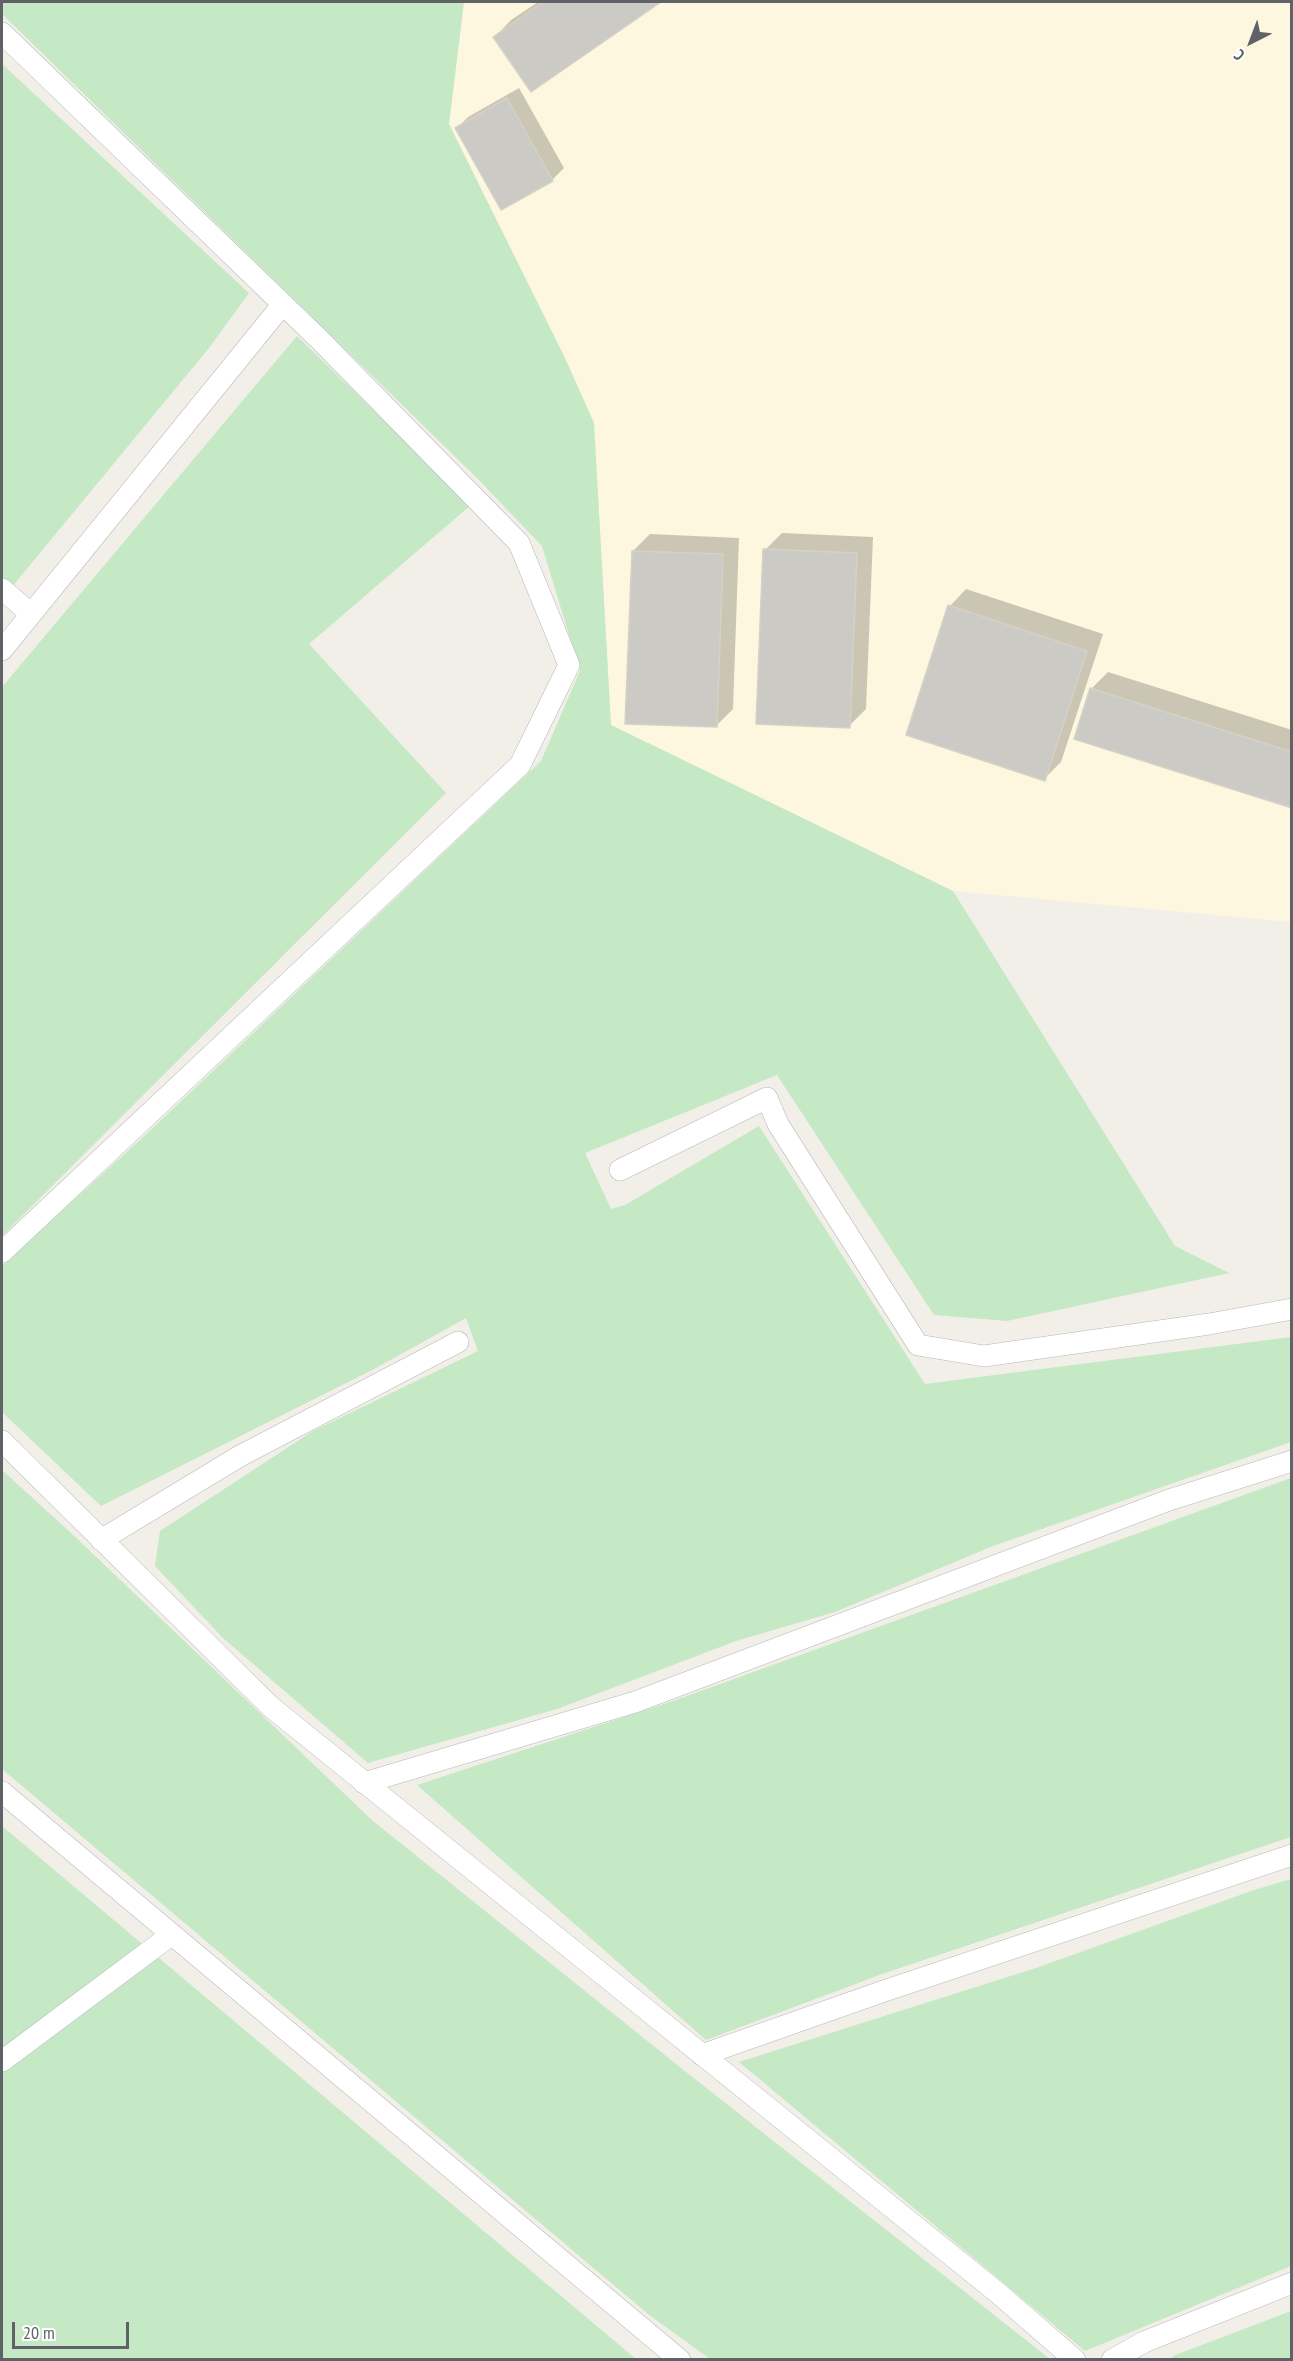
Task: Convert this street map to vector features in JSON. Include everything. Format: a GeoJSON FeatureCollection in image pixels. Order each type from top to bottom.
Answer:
{"type":"FeatureCollection","features":[{"type":"Feature","properties":{"kind":"lane"},"geometry":{"type":"LineString","coordinates":[[2,33],[283,304],[519,543],[569,665],[520,765],[2,1252]]}},
{"type":"Feature","properties":{"kind":"lane"},"geometry":{"type":"LineString","coordinates":[[2,650],[283,304]]}},
{"type":"Feature","properties":{"kind":"lane"},"geometry":{"type":"LineString","coordinates":[[2,589],[31,614]]}},
{"type":"Feature","properties":{"kind":"lane"},"geometry":{"type":"LineString","coordinates":[[620,1170],[767,1098],[778,1124],[918,1345],[984,1356],[1209,1324],[1292,1309]]}},
{"type":"Feature","properties":{"kind":"lane"},"geometry":{"type":"LineString","coordinates":[[101,1540],[240,1456],[458,1342]]}},
{"type":"Feature","properties":{"kind":"lane"},"geometry":{"type":"LineString","coordinates":[[2,1441],[271,1707],[998,2293],[1075,2360]]}},
{"type":"Feature","properties":{"kind":"lane"},"geometry":{"type":"LineString","coordinates":[[364,1783],[635,1702],[1169,1500],[1292,1461]]}},
{"type":"Feature","properties":{"kind":"lane"},"geometry":{"type":"LineString","coordinates":[[2,1792],[680,2360]]}},
{"type":"Feature","properties":{"kind":"lane"},"geometry":{"type":"LineString","coordinates":[[702,2055],[884,1991],[1292,1855]]}},
{"type":"Feature","properties":{"kind":"lane"},"geometry":{"type":"LineString","coordinates":[[2,2061],[171,1935]]}},
{"type":"Feature","properties":{"kind":"lane"},"geometry":{"type":"LineString","coordinates":[[1112,2360],[1144,2342],[1292,2283]]}},
{"type":"Feature","properties":{"kind":"shaded area"},"geometry":{"type":"Polygon","coordinates":[[[464,2],[1291,2],[1291,922],[953,891],[611,725],[594,423],[565,358],[449,124],[464,2]]]}},
{"type":"Feature","properties":{"kind":"green space"},"geometry":{"type":"Polygon","coordinates":[[[2,2],[464,2],[449,124],[565,358],[594,423],[611,725],[953,891],[1175,1246],[1229,1273],[1007,1321],[934,1315],[777,1075],[585,1153],[611,1209],[625,1205],[759,1126],[925,1384],[1291,1337],[1291,1442],[993,1546],[835,1612],[736,1641],[557,1709],[368,1763],[223,1638],[155,1566],[160,1531],[313,1431],[478,1351],[466,1318],[376,1368],[101,1506],[2,1412],[2,1265],[140,1140],[541,761],[580,671],[542,546],[478,479],[2,14],[2,2]]]}},
{"type":"Feature","properties":{"kind":"green space"},"geometry":{"type":"Polygon","coordinates":[[[2,64],[249,293],[209,348],[2,599],[2,64]]]}},
{"type":"Feature","properties":{"kind":"green space"},"geometry":{"type":"Polygon","coordinates":[[[297,336],[471,505],[309,644],[446,793],[2,1236],[2,687],[297,336]]]}},
{"type":"Feature","properties":{"kind":"green space"},"geometry":{"type":"Polygon","coordinates":[[[2,1470],[373,1821],[1050,2359],[710,2359],[648,2314],[2,1769],[2,1470]]]}},
{"type":"Feature","properties":{"kind":"green space"},"geometry":{"type":"Polygon","coordinates":[[[1291,1478],[1291,1837],[885,1973],[706,2040],[417,1785],[673,1701],[1291,1478]]]}},
{"type":"Feature","properties":{"kind":"green space"},"geometry":{"type":"Polygon","coordinates":[[[2,1826],[636,2359],[2,2359],[2,1826]]]}},
{"type":"Feature","properties":{"kind":"green space"},"geometry":{"type":"Polygon","coordinates":[[[1291,1879],[1291,2266],[1085,2351],[739,2062],[1036,1968],[1254,1890],[1291,1879]]]}},
{"type":"Feature","properties":{"kind":"green space"},"geometry":{"type":"Polygon","coordinates":[[[1291,2311],[1291,2359],[1171,2359],[1173,2356],[1291,2311]]]}},
{"type":"Feature","properties":{"kind":"building"},"geometry":{"type":"Polygon","coordinates":[[[543,2],[661,2],[531,92],[493,37],[543,2]]]}},
{"type":"Feature","properties":{"kind":"building"},"geometry":{"type":"Polygon","coordinates":[[[507,98],[553,181],[501,210],[455,128],[507,98]]]}},
{"type":"Feature","properties":{"kind":"building"},"geometry":{"type":"Polygon","coordinates":[[[763,549],[857,553],[850,728],[756,724],[763,549]]]}},
{"type":"Feature","properties":{"kind":"building"},"geometry":{"type":"Polygon","coordinates":[[[632,551],[723,554],[717,727],[625,724],[632,551]]]}},
{"type":"Feature","properties":{"kind":"building"},"geometry":{"type":"Polygon","coordinates":[[[948,605],[1087,651],[1045,781],[906,735],[948,605]]]}},
{"type":"Feature","properties":{"kind":"building"},"geometry":{"type":"Polygon","coordinates":[[[1090,688],[1292,752],[1292,808],[1074,739],[1090,688]]]}}]}
